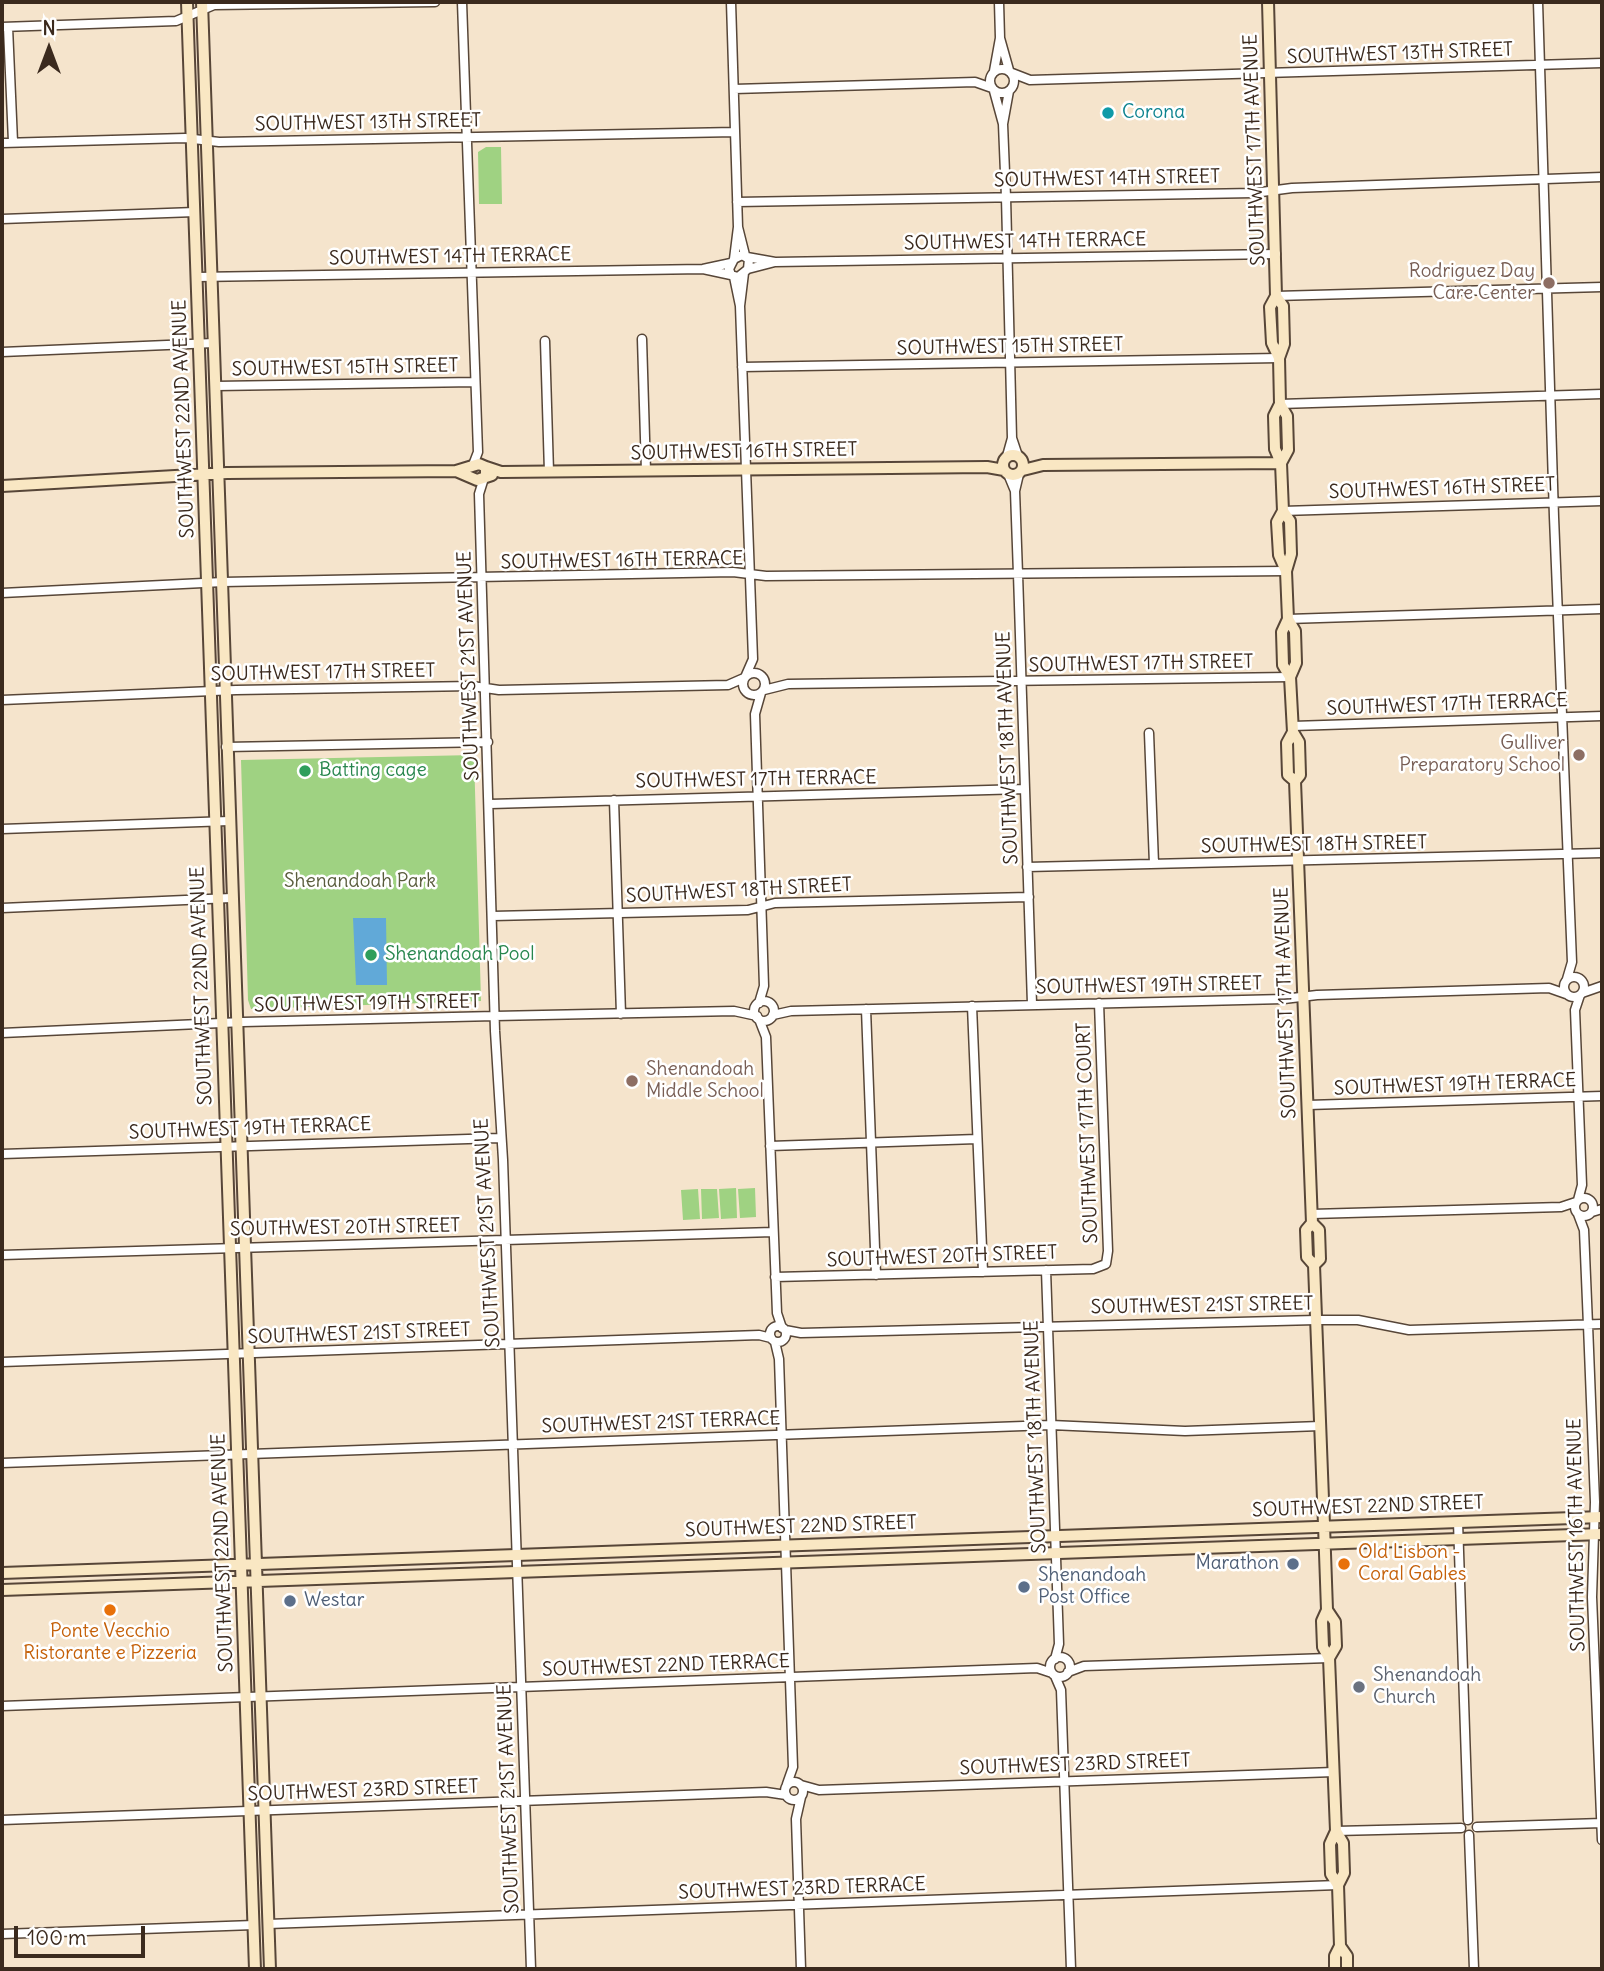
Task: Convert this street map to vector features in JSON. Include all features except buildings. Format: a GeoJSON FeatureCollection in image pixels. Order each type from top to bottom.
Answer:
{"type":"FeatureCollection","features":[{"type":"Feature","properties":{"kind":"main road","name":"SOUTHWEST 22ND AVENUE"},"geometry":{"type":"LineString","coordinates":[[187,2],[208,583],[220,1024],[255,1969]]}},
{"type":"Feature","properties":{"kind":"main road","name":"SOUTHWEST 17TH AVENUE"},"geometry":{"type":"LineString","coordinates":[[1268,2],[1276,254],[1276,296],[1270,307],[1272,343],[1279,358],[1280,404],[1274,416],[1275,449],[1281,463],[1283,511],[1278,522],[1279,555],[1286,571],[1288,619],[1282,632],[1283,665],[1290,677],[1293,729],[1287,743],[1288,775],[1295,781],[1304,996],[1312,1219],[1306,1230],[1307,1257],[1314,1265],[1327,1610],[1322,1621],[1323,1647],[1329,1658],[1336,1831],[1330,1844],[1331,1874],[1338,1885],[1340,1946],[1335,1956],[1335,1969]]}},
{"type":"Feature","properties":{"kind":"main road","name":"SOUTHWEST 22ND AVENUE"},"geometry":{"type":"LineString","coordinates":[[202,6],[270,1969]]}},
{"type":"Feature","properties":{"kind":"main road","name":"SOUTHWEST 16TH STREET"},"geometry":{"type":"LineString","coordinates":[[2,486],[219,474],[1281,463]]}},
{"type":"Feature","properties":{"kind":"main road","name":"SOUTHWEST 22ND STREET"},"geometry":{"type":"LineString","coordinates":[[2,1573],[1598,1517]]}},
{"type":"Feature","properties":{"kind":"main road","name":"SOUTHWEST 22ND STREET"},"geometry":{"type":"LineString","coordinates":[[2,1590],[1597,1534]]}},
{"type":"Feature","properties":{"kind":"main road"},"geometry":{"type":"LineString","coordinates":[[254,1925],[268,1924]]}},
{"type":"Feature","properties":{"kind":"main road","name":"SOUTHWEST 17TH AVENUE"},"geometry":{"type":"LineString","coordinates":[[1340,1946],[1347,1956],[1347,1969]]}},
{"type":"Feature","properties":{"kind":"street"},"geometry":{"type":"LineString","coordinates":[[13,142],[5,27],[176,21],[202,6],[214,5],[435,2]]}},
{"type":"Feature","properties":{"kind":"street","name":"SOUTHWEST 21ST AVENUE"},"geometry":{"type":"LineString","coordinates":[[462,2],[499,1138],[505,1239],[531,1969]]}},
{"type":"Feature","properties":{"kind":"street"},"geometry":{"type":"LineString","coordinates":[[731,2],[738,227],[732,261],[740,306],[753,659],[762,676],[762,692],[755,714],[757,796],[764,986],[771,1004],[772,1016],[766,1037],[793,1767],[787,1791],[796,1815]]}},
{"type":"Feature","properties":{"kind":"street"},"geometry":{"type":"LineString","coordinates":[[999,2],[1000,38],[993,72],[993,90],[1003,124],[1013,465]]}},
{"type":"Feature","properties":{"kind":"street"},"geometry":{"type":"LineString","coordinates":[[1538,2],[1553,503],[1572,962],[1566,980],[1567,995],[1575,1010]]}},
{"type":"Feature","properties":{"kind":"street"},"geometry":{"type":"LineString","coordinates":[[1000,38],[1014,80],[1003,124]]}},
{"type":"Feature","properties":{"kind":"street","name":"SOUTHWEST 13TH STREET"},"geometry":{"type":"LineString","coordinates":[[1010,72],[1030,80],[1602,63]]}},
{"type":"Feature","properties":{"kind":"street"},"geometry":{"type":"LineString","coordinates":[[975,82],[993,72],[1010,72]]}},
{"type":"Feature","properties":{"kind":"street","name":"SOUTHWEST 13TH STREET"},"geometry":{"type":"LineString","coordinates":[[1011,89],[1030,80]]}},
{"type":"Feature","properties":{"kind":"street"},"geometry":{"type":"LineString","coordinates":[[734,89],[975,82],[1002,93],[1011,89]]}},
{"type":"Feature","properties":{"kind":"street","name":"SOUTHWEST 13TH STREET"},"geometry":{"type":"LineString","coordinates":[[2,143],[192,138],[207,140],[735,132]]}},
{"type":"Feature","properties":{"kind":"street","name":"SOUTHWEST 14TH STREET"},"geometry":{"type":"LineString","coordinates":[[737,202],[1273,190],[1602,177]]}},
{"type":"Feature","properties":{"kind":"street"},"geometry":{"type":"LineString","coordinates":[[2,219],[195,212]]}},
{"type":"Feature","properties":{"kind":"street"},"geometry":{"type":"LineString","coordinates":[[738,227],[746,256],[740,306]]}},
{"type":"Feature","properties":{"kind":"street","name":"SOUTHWEST 14TH TERRACE"},"geometry":{"type":"LineString","coordinates":[[703,269],[746,256],[775,262],[1276,254]]}},
{"type":"Feature","properties":{"kind":"street","name":"SOUTHWEST 14TH TERRACE"},"geometry":{"type":"LineString","coordinates":[[197,277],[703,269],[733,276],[775,262]]}},
{"type":"Feature","properties":{"kind":"street"},"geometry":{"type":"LineString","coordinates":[[1276,296],[1602,287]]}},
{"type":"Feature","properties":{"kind":"street"},"geometry":{"type":"LineString","coordinates":[[642,339],[646,471]]}},
{"type":"Feature","properties":{"kind":"street"},"geometry":{"type":"LineString","coordinates":[[545,341],[549,472]]}},
{"type":"Feature","properties":{"kind":"street","name":"SOUTHWEST 15TH STREET"},"geometry":{"type":"LineString","coordinates":[[2,352],[214,343]]}},
{"type":"Feature","properties":{"kind":"street","name":"SOUTHWEST 15TH STREET"},"geometry":{"type":"LineString","coordinates":[[742,367],[1279,358]]}},
{"type":"Feature","properties":{"kind":"street","name":"SOUTHWEST 15TH STREET"},"geometry":{"type":"LineString","coordinates":[[216,386],[475,382]]}},
{"type":"Feature","properties":{"kind":"street"},"geometry":{"type":"LineString","coordinates":[[1280,404],[1602,394]]}},
{"type":"Feature","properties":{"kind":"street","name":"SOUTHWEST 18TH AVENUE"},"geometry":{"type":"LineString","coordinates":[[1013,465],[1032,1004]]}},
{"type":"Feature","properties":{"kind":"street","name":"SOUTHWEST 16TH STREET"},"geometry":{"type":"LineString","coordinates":[[1283,511],[1602,501]]}},
{"type":"Feature","properties":{"kind":"street","name":"SOUTHWEST 16TH TERRACE"},"geometry":{"type":"LineString","coordinates":[[2,593],[223,582],[733,572],[1018,574],[1286,571]]}},
{"type":"Feature","properties":{"kind":"street"},"geometry":{"type":"LineString","coordinates":[[1288,619],[1602,609]]}},
{"type":"Feature","properties":{"kind":"street"},"geometry":{"type":"LineString","coordinates":[[753,659],[745,677],[746,691],[755,714]]}},
{"type":"Feature","properties":{"kind":"street","name":"SOUTHWEST 17TH STREET"},"geometry":{"type":"LineString","coordinates":[[728,685],[754,673],[783,684]]}},
{"type":"Feature","properties":{"kind":"street","name":"SOUTHWEST 17TH STREET"},"geometry":{"type":"LineString","coordinates":[[2,700],[225,690],[728,685],[746,691],[762,692],[783,684],[1290,677]]}},
{"type":"Feature","properties":{"kind":"street","name":"SOUTHWEST 17TH TERRACE"},"geometry":{"type":"LineString","coordinates":[[1293,729],[1602,716]]}},
{"type":"Feature","properties":{"kind":"street"},"geometry":{"type":"LineString","coordinates":[[1149,733],[1154,864]]}},
{"type":"Feature","properties":{"kind":"street"},"geometry":{"type":"LineString","coordinates":[[226,747],[488,742]]}},
{"type":"Feature","properties":{"kind":"street","name":"SOUTHWEST 17TH TERRACE"},"geometry":{"type":"LineString","coordinates":[[490,804],[1024,789]]}},
{"type":"Feature","properties":{"kind":"street"},"geometry":{"type":"LineString","coordinates":[[614,800],[621,1014]]}},
{"type":"Feature","properties":{"kind":"street"},"geometry":{"type":"LineString","coordinates":[[2,829],[229,821]]}},
{"type":"Feature","properties":{"kind":"street","name":"SOUTHWEST 18TH STREET"},"geometry":{"type":"LineString","coordinates":[[1027,867],[1602,853]]}},
{"type":"Feature","properties":{"kind":"street","name":"SOUTHWEST 18TH STREET"},"geometry":{"type":"LineString","coordinates":[[493,916],[748,910],[775,903],[1029,897]]}},
{"type":"Feature","properties":{"kind":"street"},"geometry":{"type":"LineString","coordinates":[[2,908],[231,898]]}},
{"type":"Feature","properties":{"kind":"street"},"geometry":{"type":"LineString","coordinates":[[1572,962],[1580,979],[1581,994],[1575,1010],[1582,1185],[1577,1201]]}},
{"type":"Feature","properties":{"kind":"street"},"geometry":{"type":"LineString","coordinates":[[1580,979],[1601,986]]}},
{"type":"Feature","properties":{"kind":"street","name":"SOUTHWEST 19TH STREET"},"geometry":{"type":"LineString","coordinates":[[1549,988],[1566,980],[1580,979]]}},
{"type":"Feature","properties":{"kind":"street"},"geometry":{"type":"LineString","coordinates":[[764,986],[758,1003],[758,1017],[766,1037]]}},
{"type":"Feature","properties":{"kind":"street"},"geometry":{"type":"LineString","coordinates":[[1567,995],[1581,994],[1601,986]]}},
{"type":"Feature","properties":{"kind":"street","name":"SOUTHWEST 19TH STREET"},"geometry":{"type":"LineString","coordinates":[[2,1033],[495,1016],[734,1011],[758,1017],[791,1011],[1549,988],[1567,995]]}},
{"type":"Feature","properties":{"kind":"street","name":"SOUTHWEST 19TH STREET"},"geometry":{"type":"LineString","coordinates":[[734,1011],[758,1003],[791,1011]]}},
{"type":"Feature","properties":{"kind":"street","name":"SOUTHWEST 17TH COURT"},"geometry":{"type":"LineString","coordinates":[[1099,1003],[1108,1262]]}},
{"type":"Feature","properties":{"kind":"street"},"geometry":{"type":"LineString","coordinates":[[972,1006],[983,1272]]}},
{"type":"Feature","properties":{"kind":"street"},"geometry":{"type":"LineString","coordinates":[[866,1009],[876,1275]]}},
{"type":"Feature","properties":{"kind":"street","name":"SOUTHWEST 19TH TERRACE"},"geometry":{"type":"LineString","coordinates":[[1308,1105],[1602,1096]]}},
{"type":"Feature","properties":{"kind":"street","name":"SOUTHWEST 19TH TERRACE"},"geometry":{"type":"LineString","coordinates":[[2,1154],[242,1144],[499,1138]]}},
{"type":"Feature","properties":{"kind":"street"},"geometry":{"type":"LineString","coordinates":[[770,1146],[977,1139]]}},
{"type":"Feature","properties":{"kind":"street"},"geometry":{"type":"LineString","coordinates":[[1582,1185],[1589,1199],[1591,1213]]}},
{"type":"Feature","properties":{"kind":"street"},"geometry":{"type":"LineString","coordinates":[[1312,1219],[1561,1207],[1589,1199],[1602,1203]]}},
{"type":"Feature","properties":{"kind":"street","name":"SOUTHWEST 16TH AVENUE"},"geometry":{"type":"LineString","coordinates":[[1577,1201],[1577,1213],[1584,1229],[1598,1517],[1602,1840]]}},
{"type":"Feature","properties":{"kind":"street"},"geometry":{"type":"LineString","coordinates":[[1561,1207],[1577,1213],[1591,1213],[1602,1209]]}},
{"type":"Feature","properties":{"kind":"street","name":"SOUTHWEST 16TH AVENUE"},"geometry":{"type":"LineString","coordinates":[[1584,1229],[1591,1213]]}},
{"type":"Feature","properties":{"kind":"street","name":"SOUTHWEST 20TH STREET"},"geometry":{"type":"LineString","coordinates":[[2,1255],[230,1246],[774,1232]]}},
{"type":"Feature","properties":{"kind":"street","name":"SOUTHWEST 20TH STREET"},"geometry":{"type":"LineString","coordinates":[[775,1277],[1093,1269],[1108,1262]]}},
{"type":"Feature","properties":{"kind":"street","name":"SOUTHWEST 18TH AVENUE"},"geometry":{"type":"LineString","coordinates":[[1046,1270],[1060,1660]]}},
{"type":"Feature","properties":{"kind":"street","name":"SOUTHWEST 21ST STREET"},"geometry":{"type":"LineString","coordinates":[[2,1363],[1047,1325],[1358,1320],[1409,1330],[1602,1324]]}},
{"type":"Feature","properties":{"kind":"street","name":"SOUTHWEST 21ST TERRACE"},"geometry":{"type":"LineString","coordinates":[[2,1463],[1051,1425],[1205,1431],[1320,1426]]}},
{"type":"Feature","properties":{"kind":"street"},"geometry":{"type":"LineString","coordinates":[[1458,1522],[1468,1820],[1461,1828]]}},
{"type":"Feature","properties":{"kind":"street"},"geometry":{"type":"LineString","coordinates":[[1060,1660],[1084,1666],[1329,1658]]}},
{"type":"Feature","properties":{"kind":"street"},"geometry":{"type":"LineString","coordinates":[[1060,1660],[1067,1674],[1061,1690]]}},
{"type":"Feature","properties":{"kind":"street"},"geometry":{"type":"LineString","coordinates":[[1060,1660],[1054,1674],[1061,1690],[1071,1969]]}},
{"type":"Feature","properties":{"kind":"street","name":"SOUTHWEST 22ND TERRACE"},"geometry":{"type":"LineString","coordinates":[[2,1706],[1037,1668],[1060,1660]]}},
{"type":"Feature","properties":{"kind":"street"},"geometry":{"type":"LineString","coordinates":[[1054,1674],[1067,1674],[1084,1666]]}},
{"type":"Feature","properties":{"kind":"street","name":"SOUTHWEST 22ND TERRACE"},"geometry":{"type":"LineString","coordinates":[[1037,1668],[1054,1674]]}},
{"type":"Feature","properties":{"kind":"street"},"geometry":{"type":"LineString","coordinates":[[793,1767],[801,1784],[796,1815],[801,1969]]}},
{"type":"Feature","properties":{"kind":"street","name":"SOUTHWEST 23RD STREET"},"geometry":{"type":"LineString","coordinates":[[2,1820],[787,1791],[801,1796],[818,1790],[1334,1772]]}},
{"type":"Feature","properties":{"kind":"street"},"geometry":{"type":"LineString","coordinates":[[787,1791],[801,1784]]}},
{"type":"Feature","properties":{"kind":"street","name":"SOUTHWEST 23RD STREET"},"geometry":{"type":"LineString","coordinates":[[801,1784],[818,1790]]}},
{"type":"Feature","properties":{"kind":"street"},"geometry":{"type":"LineString","coordinates":[[1468,1820],[1477,1827],[1602,1823]]}},
{"type":"Feature","properties":{"kind":"street"},"geometry":{"type":"LineString","coordinates":[[1469,1835],[1475,1833],[1477,1827]]}},
{"type":"Feature","properties":{"kind":"street"},"geometry":{"type":"LineString","coordinates":[[1336,1831],[1461,1828],[1469,1835],[1474,1969]]}},
{"type":"Feature","properties":{"kind":"street","name":"SOUTHWEST 23RD TERRACE"},"geometry":{"type":"LineString","coordinates":[[268,1924],[1338,1885]]}},
{"type":"Feature","properties":{"kind":"street"},"geometry":{"type":"LineString","coordinates":[[2,1934],[254,1925]]}},
{"type":"Feature","properties":{"kind":"green space"},"geometry":{"type":"Polygon","coordinates":[[[486,147],[501,147],[502,204],[479,204],[478,152],[486,147]]]}},
{"type":"Feature","properties":{"kind":"green space","name":"Shenandoah Park"},"geometry":{"type":"Polygon","coordinates":[[[474,755],[481,1001],[251,1009],[248,1000],[241,760],[474,755]]]}},
{"type":"Feature","properties":{"kind":"green space"},"geometry":{"type":"Polygon","coordinates":[[[736,1188],[737,1218],[721,1219],[719,1189],[736,1188]]]}},
{"type":"Feature","properties":{"kind":"green space"},"geometry":{"type":"Polygon","coordinates":[[[755,1188],[756,1217],[740,1218],[738,1189],[755,1188]]]}},
{"type":"Feature","properties":{"kind":"green space"},"geometry":{"type":"Polygon","coordinates":[[[698,1189],[700,1219],[683,1220],[681,1190],[698,1189]]]}},
{"type":"Feature","properties":{"kind":"green space"},"geometry":{"type":"Polygon","coordinates":[[[701,1189],[717,1189],[719,1218],[702,1219],[701,1189]]]}},
{"type":"Feature","properties":{"kind":"water","name":"Shenandoah Pool"},"geometry":{"type":"Polygon","coordinates":[[[353,918],[386,918],[387,985],[356,985],[353,918]]]}},
{"type":"Feature","properties":{"kind":"place","name":"Corona"},"geometry":{"type":"Point","coordinates":[1108,113]}},
{"type":"Feature","properties":{"kind":"place","name":"Rodriguez Day Care Center"},"geometry":{"type":"Point","coordinates":[1549,283]}},
{"type":"Feature","properties":{"kind":"place","name":"Gulliver Preparatory School"},"geometry":{"type":"Point","coordinates":[1579,755]}},
{"type":"Feature","properties":{"kind":"place","name":"Batting cage"},"geometry":{"type":"Point","coordinates":[305,771]}},
{"type":"Feature","properties":{"kind":"place","name":"Shenandoah Pool"},"geometry":{"type":"Point","coordinates":[371,955]}},
{"type":"Feature","properties":{"kind":"place","name":"Shenandoah Middle School"},"geometry":{"type":"Point","coordinates":[632,1081]}},
{"type":"Feature","properties":{"kind":"place","name":"Marathon"},"geometry":{"type":"Point","coordinates":[1293,1564]}},
{"type":"Feature","properties":{"kind":"place","name":"Old Lisbon - Coral Gables"},"geometry":{"type":"Point","coordinates":[1344,1564]}},
{"type":"Feature","properties":{"kind":"place","name":"Shenandoah Post Office"},"geometry":{"type":"Point","coordinates":[1024,1587]}},
{"type":"Feature","properties":{"kind":"place","name":"Westar"},"geometry":{"type":"Point","coordinates":[290,1601]}},
{"type":"Feature","properties":{"kind":"place","name":"Ponte Vecchio Ristorante e Pizzeria"},"geometry":{"type":"Point","coordinates":[110,1610]}},
{"type":"Feature","properties":{"kind":"place","name":"Shenandoah Church"},"geometry":{"type":"Point","coordinates":[1359,1687]}}]}
